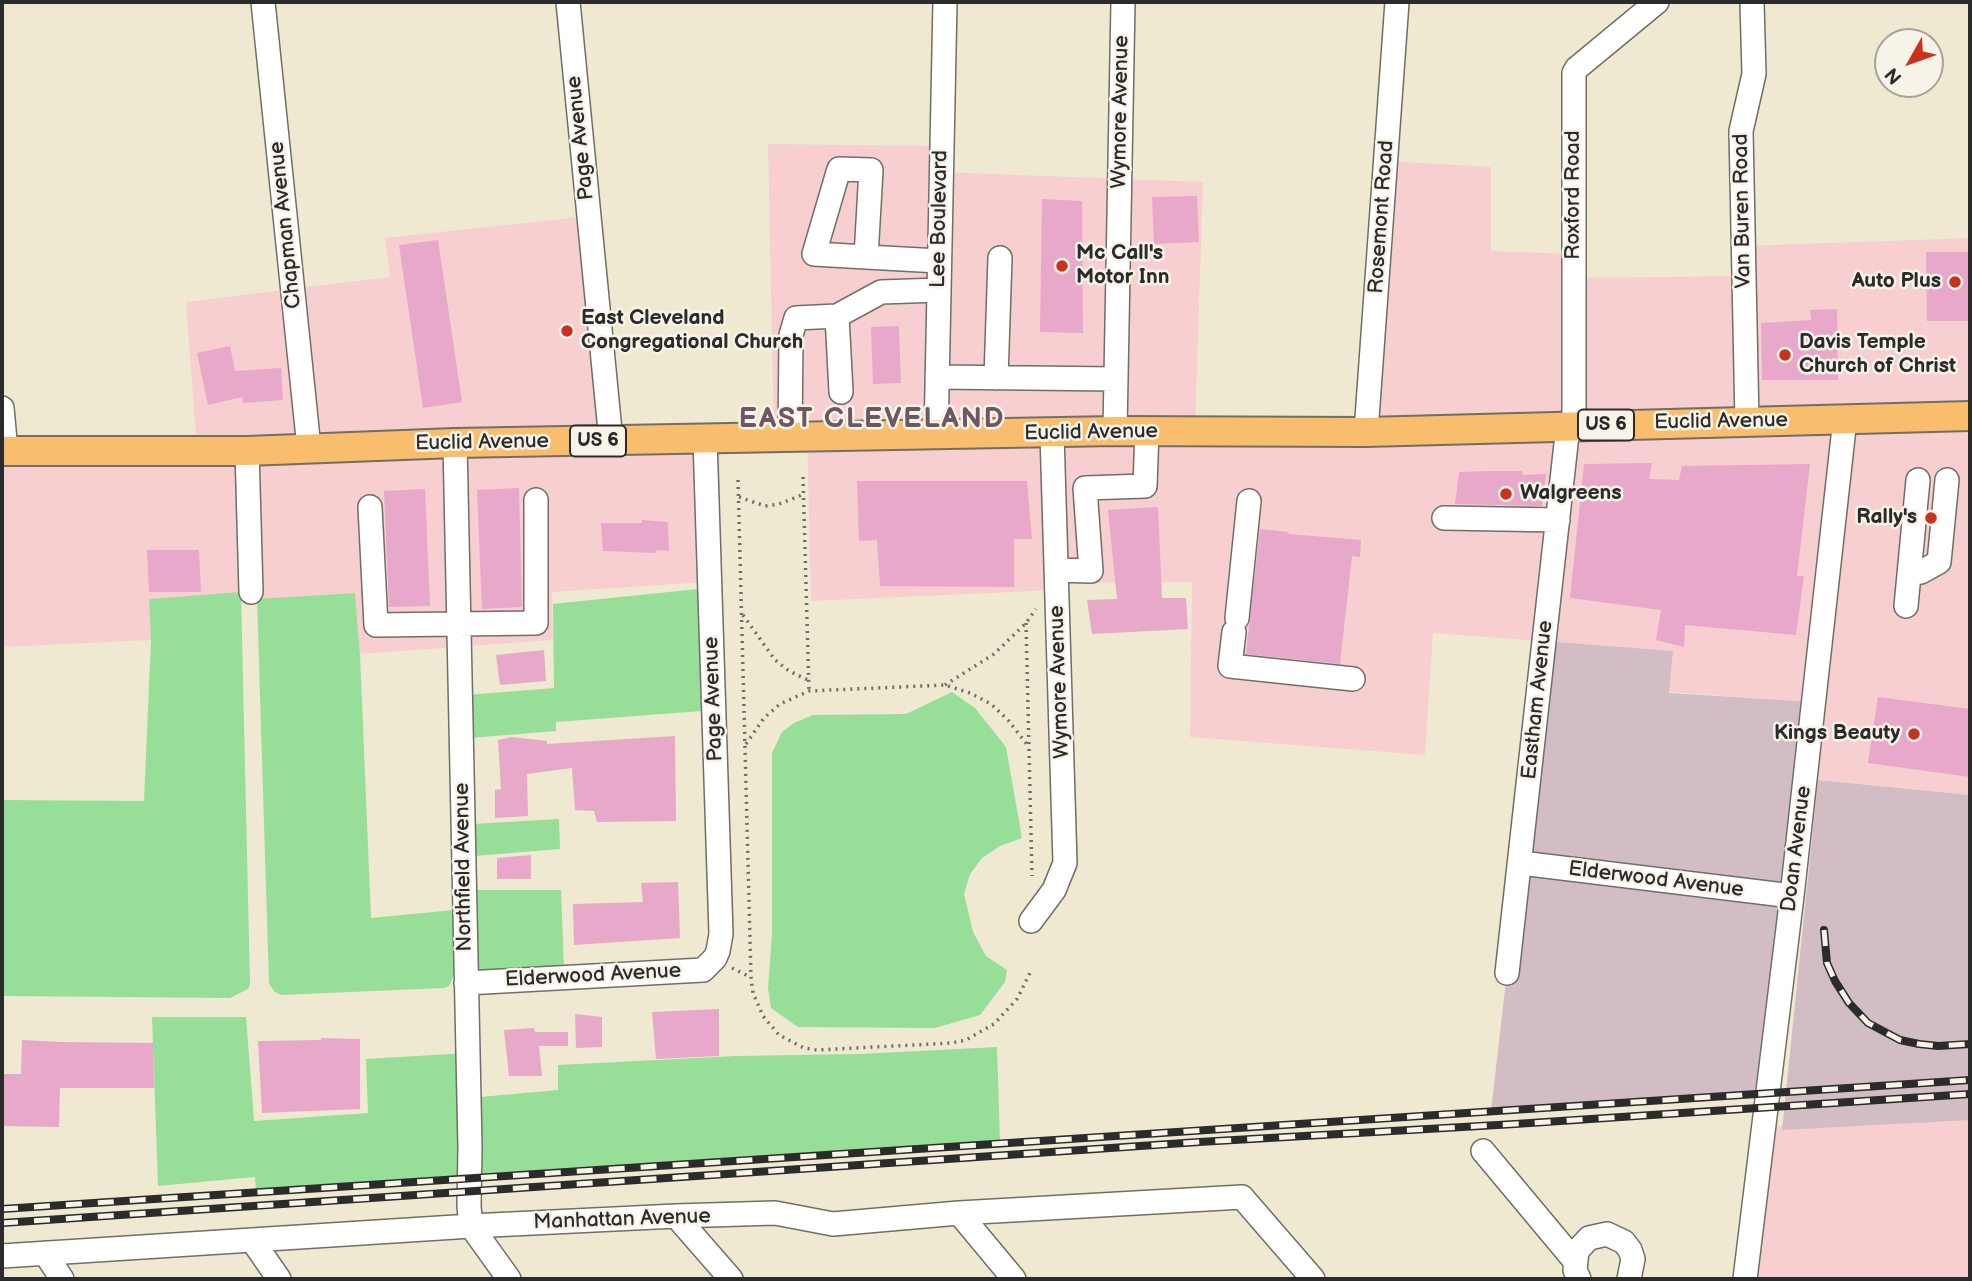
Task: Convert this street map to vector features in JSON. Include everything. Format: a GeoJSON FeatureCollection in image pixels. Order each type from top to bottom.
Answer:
{"type":"FeatureCollection","features":[{"type":"Feature","properties":{"kind":"main road","name":"Euclid Avenue"},"geometry":{"type":"LineString","coordinates":[[4,451],[247,451],[454,443],[1115,432],[1366,432],[1970,416]]}},
{"type":"Feature","properties":{"kind":"street","name":"Chapman Avenue"},"geometry":{"type":"LineString","coordinates":[[263,2],[309,448]]}},
{"type":"Feature","properties":{"kind":"street","name":"Page Avenue"},"geometry":{"type":"LineString","coordinates":[[568,2],[611,441]]}},
{"type":"Feature","properties":{"kind":"street","name":"Lee Boulevard"},"geometry":{"type":"LineString","coordinates":[[936,436],[945,2]]}},
{"type":"Feature","properties":{"kind":"street","name":"Wymore Avenue"},"geometry":{"type":"LineString","coordinates":[[1115,432],[1123,2]]}},
{"type":"Feature","properties":{"kind":"street","name":"Rosemont Road"},"geometry":{"type":"LineString","coordinates":[[1366,432],[1397,2]]}},
{"type":"Feature","properties":{"kind":"street","name":"Roxford Road"},"geometry":{"type":"LineString","coordinates":[[1571,426],[1574,73],[1657,2]]}},
{"type":"Feature","properties":{"kind":"street","name":"Van Buren Road"},"geometry":{"type":"LineString","coordinates":[[1747,422],[1741,131],[1754,74],[1752,2]]}},
{"type":"Feature","properties":{"kind":"street"},"geometry":{"type":"LineString","coordinates":[[866,257],[939,261]]}},
{"type":"Feature","properties":{"kind":"street"},"geometry":{"type":"LineString","coordinates":[[996,378],[1000,258]]}},
{"type":"Feature","properties":{"kind":"street"},"geometry":{"type":"LineString","coordinates":[[790,438],[791,335],[796,318],[837,316],[881,292],[939,290]]}},
{"type":"Feature","properties":{"kind":"street"},"geometry":{"type":"LineString","coordinates":[[837,316],[841,392]]}},
{"type":"Feature","properties":{"kind":"street"},"geometry":{"type":"LineString","coordinates":[[937,377],[1116,379]]}},
{"type":"Feature","properties":{"kind":"street"},"geometry":{"type":"LineString","coordinates":[[2,408],[4,451]]}},
{"type":"Feature","properties":{"kind":"street","name":"Doan Avenue"},"geometry":{"type":"LineString","coordinates":[[1745,1279],[1792,896],[1845,419]]}},
{"type":"Feature","properties":{"kind":"street","name":"Eastham Avenue"},"geometry":{"type":"LineString","coordinates":[[1507,973],[1571,426]]}},
{"type":"Feature","properties":{"kind":"street"},"geometry":{"type":"LineString","coordinates":[[1056,570],[1091,570],[1085,488],[1145,486],[1147,432]]}},
{"type":"Feature","properties":{"kind":"street","name":"Wymore Avenue"},"geometry":{"type":"LineString","coordinates":[[1031,921],[1055,890],[1065,863],[1052,433]]}},
{"type":"Feature","properties":{"kind":"street","name":"Page Avenue"},"geometry":{"type":"LineString","coordinates":[[705,439],[722,963]]}},
{"type":"Feature","properties":{"kind":"street","name":"Northfield Avenue"},"geometry":{"type":"LineString","coordinates":[[454,443],[471,1226]]}},
{"type":"Feature","properties":{"kind":"street"},"geometry":{"type":"LineString","coordinates":[[247,451],[251,592]]}},
{"type":"Feature","properties":{"kind":"street"},"geometry":{"type":"LineString","coordinates":[[1906,606],[1918,480]]}},
{"type":"Feature","properties":{"kind":"street"},"geometry":{"type":"LineString","coordinates":[[1909,574],[1921,572],[1939,562],[1947,480]]}},
{"type":"Feature","properties":{"kind":"street"},"geometry":{"type":"LineString","coordinates":[[370,507],[376,625],[536,623],[536,500]]}},
{"type":"Feature","properties":{"kind":"street"},"geometry":{"type":"LineString","coordinates":[[1249,501],[1230,666],[1353,679]]}},
{"type":"Feature","properties":{"kind":"street"},"geometry":{"type":"LineString","coordinates":[[1444,518],[1558,520]]}},
{"type":"Feature","properties":{"kind":"street","name":"Elderwood Avenue"},"geometry":{"type":"LineString","coordinates":[[1521,863],[1792,896]]}},
{"type":"Feature","properties":{"kind":"street","name":"Elderwood Avenue"},"geometry":{"type":"LineString","coordinates":[[466,983],[703,970],[722,963]]}},
{"type":"Feature","properties":{"kind":"street"},"geometry":{"type":"LineString","coordinates":[[1483,1152],[1577,1270]]}},
{"type":"Feature","properties":{"kind":"street","name":"Manhattan Avenue"},"geometry":{"type":"LineString","coordinates":[[2,1256],[471,1226],[676,1216],[775,1213],[833,1224],[959,1213],[1242,1197],[1313,1279]]}},
{"type":"Feature","properties":{"kind":"street"},"geometry":{"type":"LineString","coordinates":[[959,1213],[1014,1279]]}},
{"type":"Feature","properties":{"kind":"street"},"geometry":{"type":"LineString","coordinates":[[676,1216],[731,1279]]}},
{"type":"Feature","properties":{"kind":"street"},"geometry":{"type":"LineString","coordinates":[[471,1226],[509,1279]]}},
{"type":"Feature","properties":{"kind":"street"},"geometry":{"type":"LineString","coordinates":[[1577,1270],[1582,1243],[1598,1234],[1616,1236],[1624,1241],[1633,1259],[1633,1270],[1629,1279]]}},
{"type":"Feature","properties":{"kind":"street"},"geometry":{"type":"LineString","coordinates":[[252,1240],[279,1279]]}},
{"type":"Feature","properties":{"kind":"street"},"geometry":{"type":"LineString","coordinates":[[45,1253],[62,1279]]}},
{"type":"Feature","properties":{"kind":"path"},"geometry":{"type":"LineString","coordinates":[[803,477],[809,691]]}},
{"type":"Feature","properties":{"kind":"path"},"geometry":{"type":"LineString","coordinates":[[738,480],[751,977],[757,1005],[769,1026],[793,1044],[817,1050],[966,1040],[994,1024],[1006,1013],[1017,999],[1030,973]]}},
{"type":"Feature","properties":{"kind":"path"},"geometry":{"type":"LineString","coordinates":[[738,497],[765,506],[802,495]]}},
{"type":"Feature","properties":{"kind":"path"},"geometry":{"type":"LineString","coordinates":[[945,685],[993,654],[1026,623],[1043,600]]}},
{"type":"Feature","properties":{"kind":"path"},"geometry":{"type":"LineString","coordinates":[[742,613],[775,660],[789,671],[809,680]]}},
{"type":"Feature","properties":{"kind":"path"},"geometry":{"type":"LineString","coordinates":[[1026,623],[1032,876]]}},
{"type":"Feature","properties":{"kind":"path"},"geometry":{"type":"LineString","coordinates":[[745,745],[771,711],[787,699],[809,691],[945,685],[970,693],[991,704],[1008,720],[1029,747]]}},
{"type":"Feature","properties":{"kind":"path"},"geometry":{"type":"LineString","coordinates":[[722,963],[751,977]]}},
{"type":"Feature","properties":{"kind":"shaded area"},"geometry":{"type":"Polygon","coordinates":[[[768,144],[942,146],[941,172],[1203,182],[1195,431],[1366,432],[1386,161],[1491,167],[1491,251],[1574,254],[1574,278],[1743,276],[1743,246],[1970,238],[1970,795],[1818,780],[1813,702],[1669,692],[1672,651],[1433,633],[1425,755],[1190,737],[1192,582],[1057,583],[1057,590],[811,601],[807,438],[774,438],[768,144]]]}},
{"type":"Feature","properties":{"kind":"shaded area"},"geometry":{"type":"Polygon","coordinates":[[[589,216],[611,441],[719,439],[722,581],[552,592],[553,640],[360,654],[355,593],[251,600],[251,592],[149,599],[151,640],[2,647],[2,451],[197,450],[186,302],[390,277],[385,238],[589,216]]]}},
{"type":"Feature","properties":{"kind":"shaded area"},"geometry":{"type":"Polygon","coordinates":[[[1545,641],[1673,651],[1669,693],[1814,702],[1768,1093],[1491,1111],[1545,641]]]}},
{"type":"Feature","properties":{"kind":"shaded area"},"geometry":{"type":"Polygon","coordinates":[[[1818,780],[1970,795],[1970,1120],[1782,1130],[1818,780]]]}},
{"type":"Feature","properties":{"kind":"shaded area"},"geometry":{"type":"Polygon","coordinates":[[[1970,1118],[1970,1279],[1745,1279],[1762,1127],[1970,1118]]]}},
{"type":"Feature","properties":{"kind":"green space"},"geometry":{"type":"Polygon","coordinates":[[[698,589],[702,711],[556,722],[556,731],[470,738],[468,695],[554,688],[553,604],[698,589]]]}},
{"type":"Feature","properties":{"kind":"green space"},"geometry":{"type":"Polygon","coordinates":[[[241,592],[248,989],[230,998],[2,996],[2,800],[144,801],[151,640],[149,599],[241,592]]]}},
{"type":"Feature","properties":{"kind":"green space"},"geometry":{"type":"Polygon","coordinates":[[[355,593],[371,918],[454,910],[454,974],[449,986],[444,988],[281,995],[269,984],[257,599],[355,593]]]}},
{"type":"Feature","properties":{"kind":"green space"},"geometry":{"type":"Polygon","coordinates":[[[952,692],[975,708],[1006,747],[1022,838],[1000,846],[982,858],[970,874],[964,894],[973,932],[986,956],[1007,970],[1005,982],[980,1015],[935,1028],[798,1027],[771,1008],[768,988],[772,935],[772,753],[782,732],[794,723],[813,715],[906,714],[952,692]]]}},
{"type":"Feature","properties":{"kind":"green space"},"geometry":{"type":"Polygon","coordinates":[[[559,819],[560,849],[474,856],[473,824],[559,819]]]}},
{"type":"Feature","properties":{"kind":"green space"},"geometry":{"type":"Polygon","coordinates":[[[475,890],[561,890],[564,970],[481,972],[476,960],[475,890]]]}},
{"type":"Feature","properties":{"kind":"green space"},"geometry":{"type":"Polygon","coordinates":[[[152,1017],[246,1017],[254,1121],[368,1113],[366,1059],[468,1053],[469,1098],[558,1090],[558,1065],[997,1047],[1000,1143],[256,1192],[255,1177],[158,1186],[152,1017]]]}},
{"type":"Feature","properties":{"kind":"building"},"geometry":{"type":"Polygon","coordinates":[[[1197,196],[1199,242],[1154,244],[1152,197],[1197,196]]]}},
{"type":"Feature","properties":{"kind":"building","name":"Mc Call's Motor Inn"},"geometry":{"type":"Polygon","coordinates":[[[1042,199],[1082,201],[1083,333],[1040,332],[1042,199]]]}},
{"type":"Feature","properties":{"kind":"building"},"geometry":{"type":"Polygon","coordinates":[[[438,240],[462,402],[423,408],[399,245],[438,240]]]}},
{"type":"Feature","properties":{"kind":"building"},"geometry":{"type":"Polygon","coordinates":[[[1926,252],[1970,252],[1970,321],[1927,321],[1926,252]]]}},
{"type":"Feature","properties":{"kind":"building"},"geometry":{"type":"Polygon","coordinates":[[[1837,309],[1838,380],[1762,380],[1761,323],[1811,320],[1810,310],[1837,309]]]}},
{"type":"Feature","properties":{"kind":"building"},"geometry":{"type":"Polygon","coordinates":[[[899,326],[901,383],[873,384],[871,327],[899,326]]]}},
{"type":"Feature","properties":{"kind":"building"},"geometry":{"type":"Polygon","coordinates":[[[230,346],[235,371],[281,368],[283,400],[243,403],[242,397],[208,405],[197,353],[230,346]]]}},
{"type":"Feature","properties":{"kind":"building"},"geometry":{"type":"Polygon","coordinates":[[[1652,463],[1649,479],[1679,480],[1682,466],[1810,464],[1797,576],[1804,576],[1796,635],[1685,625],[1684,647],[1656,640],[1661,610],[1570,598],[1584,464],[1652,463]]]}},
{"type":"Feature","properties":{"kind":"building"},"geometry":{"type":"Polygon","coordinates":[[[1522,471],[1523,475],[1546,474],[1542,506],[1455,504],[1459,472],[1522,471]]]}},
{"type":"Feature","properties":{"kind":"building"},"geometry":{"type":"Polygon","coordinates":[[[857,481],[1027,481],[1032,539],[1014,539],[1014,587],[880,586],[877,540],[859,541],[857,481]]]}},
{"type":"Feature","properties":{"kind":"building"},"geometry":{"type":"Polygon","coordinates":[[[519,488],[522,607],[482,609],[477,490],[519,488]]]}},
{"type":"Feature","properties":{"kind":"building"},"geometry":{"type":"Polygon","coordinates":[[[425,489],[430,606],[389,607],[384,491],[425,489]]]}},
{"type":"Feature","properties":{"kind":"building"},"geometry":{"type":"Polygon","coordinates":[[[1158,507],[1162,598],[1186,598],[1188,629],[1092,634],[1087,600],[1117,599],[1108,510],[1158,507]]]}},
{"type":"Feature","properties":{"kind":"building"},"geometry":{"type":"Polygon","coordinates":[[[642,520],[668,522],[669,551],[603,551],[601,523],[642,523],[642,520]]]}},
{"type":"Feature","properties":{"kind":"building"},"geometry":{"type":"Polygon","coordinates":[[[1260,529],[1361,540],[1360,557],[1352,556],[1340,664],[1246,654],[1260,529]]]}},
{"type":"Feature","properties":{"kind":"building"},"geometry":{"type":"Polygon","coordinates":[[[147,550],[199,550],[201,592],[149,592],[147,550]]]}},
{"type":"Feature","properties":{"kind":"building"},"geometry":{"type":"Polygon","coordinates":[[[544,650],[546,681],[500,685],[496,655],[544,650]]]}},
{"type":"Feature","properties":{"kind":"building"},"geometry":{"type":"Polygon","coordinates":[[[1878,697],[1970,709],[1970,777],[1868,763],[1878,697]]]}},
{"type":"Feature","properties":{"kind":"building"},"geometry":{"type":"Polygon","coordinates":[[[675,736],[676,821],[597,822],[594,811],[575,810],[572,768],[527,774],[528,816],[495,818],[495,790],[501,789],[498,740],[512,737],[547,741],[547,744],[675,736]]]}},
{"type":"Feature","properties":{"kind":"building"},"geometry":{"type":"Polygon","coordinates":[[[531,855],[531,879],[497,879],[497,858],[531,855]]]}},
{"type":"Feature","properties":{"kind":"building"},"geometry":{"type":"Polygon","coordinates":[[[678,882],[680,938],[574,945],[573,904],[643,902],[641,883],[678,882]]]}},
{"type":"Feature","properties":{"kind":"building"},"geometry":{"type":"Polygon","coordinates":[[[719,1009],[719,1056],[656,1059],[652,1012],[719,1009]]]}},
{"type":"Feature","properties":{"kind":"building"},"geometry":{"type":"Polygon","coordinates":[[[575,1014],[602,1017],[602,1047],[576,1048],[575,1014]]]}},
{"type":"Feature","properties":{"kind":"building"},"geometry":{"type":"Polygon","coordinates":[[[534,1028],[535,1032],[568,1032],[568,1046],[539,1046],[542,1076],[509,1076],[504,1030],[534,1028]]]}},
{"type":"Feature","properties":{"kind":"building"},"geometry":{"type":"Polygon","coordinates":[[[360,1039],[360,1109],[262,1113],[258,1041],[360,1039]]]}},
{"type":"Feature","properties":{"kind":"building"},"geometry":{"type":"Polygon","coordinates":[[[22,1040],[153,1043],[154,1088],[60,1088],[59,1127],[2,1126],[2,1074],[21,1074],[22,1040]]]}},
{"type":"Feature","properties":{"kind":"railway"},"geometry":{"type":"LineString","coordinates":[[1824,930],[1827,963],[1835,981],[1849,1003],[1868,1023],[1900,1040],[1919,1044],[1970,1044]]}},
{"type":"Feature","properties":{"kind":"railway"},"geometry":{"type":"LineString","coordinates":[[2,1209],[1970,1080]]}},
{"type":"Feature","properties":{"kind":"railway"},"geometry":{"type":"LineString","coordinates":[[2,1223],[1199,1142],[1970,1094]]}},
{"type":"Feature","properties":{"kind":"place","name":"Mc Call's Motor Inn"},"geometry":{"type":"Point","coordinates":[1062,266]}},
{"type":"Feature","properties":{"kind":"place","name":"Auto Plus"},"geometry":{"type":"Point","coordinates":[1955,282]}},
{"type":"Feature","properties":{"kind":"place","name":"East Cleveland Congregational Church"},"geometry":{"type":"Point","coordinates":[567,331]}},
{"type":"Feature","properties":{"kind":"place","name":"Davis Temple Church of Christ"},"geometry":{"type":"Point","coordinates":[1785,355]}},
{"type":"Feature","properties":{"kind":"place","name":"Walgreens"},"geometry":{"type":"Point","coordinates":[1506,494]}},
{"type":"Feature","properties":{"kind":"place","name":"Rally's"},"geometry":{"type":"Point","coordinates":[1931,518]}},
{"type":"Feature","properties":{"kind":"place","name":"Kings Beauty"},"geometry":{"type":"Point","coordinates":[1914,734]}},
{"type":"Feature","properties":{"kind":"district","name":"EAST CLEVELAND"},"geometry":{"type":"Point","coordinates":[872,420]}}]}
